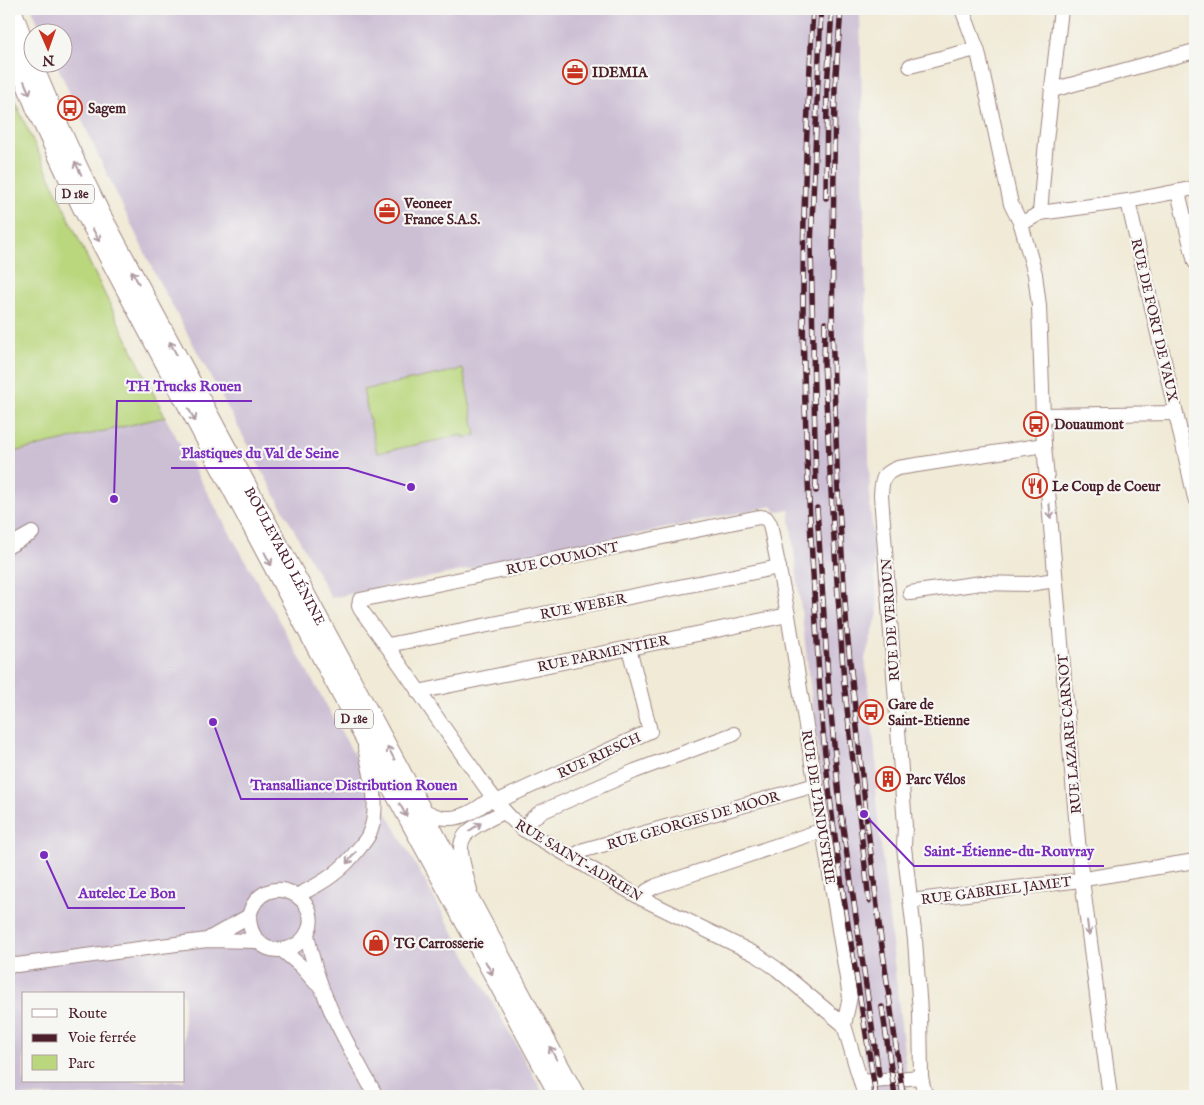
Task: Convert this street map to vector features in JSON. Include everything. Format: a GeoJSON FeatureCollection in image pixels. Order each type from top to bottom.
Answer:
{"type":"FeatureCollection","features":[{"type":"Feature","properties":{"kind":"main road","name":"BOULEVARD LÉNINE"},"geometry":{"type":"LineString","coordinates":[[12,9],[50,106],[101,214],[576,1096]]}},
{"type":"Feature","properties":{"kind":"main road","name":"BOULEVARD LÉNINE"},"geometry":{"type":"LineString","coordinates":[[9,42],[37,112],[81,206],[360,730],[559,1096]]}},
{"type":"Feature","properties":{"kind":"street","name":"RUE LAZARE CARNOT"},"geometry":{"type":"LineString","coordinates":[[962,9],[976,49],[1011,204],[1021,224],[1035,274],[1039,306],[1044,445],[1082,880],[1110,1096]]}},
{"type":"Feature","properties":{"kind":"street"},"geometry":{"type":"LineString","coordinates":[[1040,213],[1061,9]]}},
{"type":"Feature","properties":{"kind":"street"},"geometry":{"type":"LineString","coordinates":[[910,66],[976,49]]}},
{"type":"Feature","properties":{"kind":"street"},"geometry":{"type":"LineString","coordinates":[[1052,90],[1195,51]]}},
{"type":"Feature","properties":{"kind":"street"},"geometry":{"type":"LineString","coordinates":[[1021,224],[1040,213],[1128,201],[1195,188]]}},
{"type":"Feature","properties":{"kind":"street"},"geometry":{"type":"LineString","coordinates":[[1178,192],[1195,262]]}},
{"type":"Feature","properties":{"kind":"street","name":"RUE DE FORT DE VAUX"},"geometry":{"type":"LineString","coordinates":[[1128,201],[1195,498]]}},
{"type":"Feature","properties":{"kind":"street"},"geometry":{"type":"LineString","coordinates":[[1043,415],[1176,413]]}},
{"type":"Feature","properties":{"kind":"street","name":"RUE DE VERDUN"},"geometry":{"type":"LineString","coordinates":[[921,1078],[920,1012],[904,847],[905,826],[882,505],[882,479],[888,472],[898,468],[1044,445]]}},
{"type":"Feature","properties":{"kind":"street","name":"RUE COUMONT"},"geometry":{"type":"LineString","coordinates":[[359,603],[364,599],[759,517],[766,518]]}},
{"type":"Feature","properties":{"kind":"street","name":"RUE DE L'INDUSTRIE"},"geometry":{"type":"LineString","coordinates":[[766,518],[770,524],[788,615],[850,996],[844,1025],[865,1096]]}},
{"type":"Feature","properties":{"kind":"street"},"geometry":{"type":"LineString","coordinates":[[9,546],[32,534]]}},
{"type":"Feature","properties":{"kind":"street","name":"RUE WEBER"},"geometry":{"type":"LineString","coordinates":[[388,645],[779,567]]}},
{"type":"Feature","properties":{"kind":"street"},"geometry":{"type":"LineString","coordinates":[[910,593],[981,583],[1029,584],[1055,580]]}},
{"type":"Feature","properties":{"kind":"street","name":"RUE SAINT-ADRIEN"},"geometry":{"type":"LineString","coordinates":[[359,603],[361,610],[388,645],[418,692],[498,804],[523,829],[641,898],[757,955],[777,969],[844,1025]]}},
{"type":"Feature","properties":{"kind":"street","name":"RUE PARMENTIER"},"geometry":{"type":"LineString","coordinates":[[418,692],[788,615]]}},
{"type":"Feature","properties":{"kind":"street","name":"RUE RIESCH"},"geometry":{"type":"LineString","coordinates":[[498,804],[650,731],[629,648]]}},
{"type":"Feature","properties":{"kind":"street"},"geometry":{"type":"LineString","coordinates":[[298,896],[324,882],[349,862],[370,834],[374,813],[374,790],[360,730]]}},
{"type":"Feature","properties":{"kind":"street"},"geometry":{"type":"LineString","coordinates":[[523,829],[540,812],[635,771],[734,734]]}},
{"type":"Feature","properties":{"kind":"street","name":"RUE GEORGES DE MOOR"},"geometry":{"type":"LineString","coordinates":[[573,858],[584,850],[816,785]]}},
{"type":"Feature","properties":{"kind":"street"},"geometry":{"type":"LineString","coordinates":[[422,809],[439,817],[450,818],[466,815],[498,804]]}},
{"type":"Feature","properties":{"kind":"street"},"geometry":{"type":"LineString","coordinates":[[473,903],[461,850],[461,840],[470,829],[498,804]]}},
{"type":"Feature","properties":{"kind":"street"},"geometry":{"type":"LineString","coordinates":[[641,898],[647,891],[656,886],[823,830]]}},
{"type":"Feature","properties":{"kind":"street","name":"RUE GABRIEL JAMET"},"geometry":{"type":"LineString","coordinates":[[910,901],[1082,880],[1195,861]]}},
{"type":"Feature","properties":{"kind":"street"},"geometry":{"type":"LineString","coordinates":[[307,934],[296,945],[282,950],[267,948],[251,932],[249,916],[255,901],[268,891],[283,889],[298,896],[308,909],[310,918],[307,934],[320,987],[337,1025],[376,1096]]}},
{"type":"Feature","properties":{"kind":"street"},"geometry":{"type":"LineString","coordinates":[[207,940],[249,916]]}},
{"type":"Feature","properties":{"kind":"street"},"geometry":{"type":"LineString","coordinates":[[9,964],[207,940],[258,941]]}},
{"type":"Feature","properties":{"kind":"street"},"geometry":{"type":"LineString","coordinates":[[282,950],[301,966],[320,987]]}},
{"type":"Feature","properties":{"kind":"street"},"geometry":{"type":"LineString","coordinates":[[861,1082],[921,1078],[924,1091],[928,1096]]}},
{"type":"Feature","properties":{"kind":"shaded area"},"geometry":{"type":"Polygon","coordinates":[[[32,9],[860,9],[870,504],[878,614],[865,658],[879,788],[875,789],[909,1096],[871,1096],[822,784],[789,509],[776,512],[772,506],[331,598],[154,272],[60,72],[72,72],[72,22],[38,22],[32,9]]]}},
{"type":"Feature","properties":{"kind":"shaded area"},"geometry":{"type":"Polygon","coordinates":[[[165,417],[545,1096],[9,1096],[9,453],[165,417]]]}},
{"type":"Feature","properties":{"kind":"green space"},"geometry":{"type":"Polygon","coordinates":[[[9,89],[91,266],[165,417],[9,453],[9,89]]]}},
{"type":"Feature","properties":{"kind":"green space"},"geometry":{"type":"Polygon","coordinates":[[[463,369],[476,435],[464,438],[463,435],[377,453],[363,390],[463,369]]]}},
{"type":"Feature","properties":{"kind":"railway"},"geometry":{"type":"LineString","coordinates":[[813,9],[805,187],[803,331],[808,479],[820,697],[833,824],[876,1096]]}},
{"type":"Feature","properties":{"kind":"railway"},"geometry":{"type":"LineString","coordinates":[[816,491],[811,246],[821,9]]}},
{"type":"Feature","properties":{"kind":"railway"},"geometry":{"type":"LineString","coordinates":[[826,198],[827,88],[832,9]]}},
{"type":"Feature","properties":{"kind":"railway"},"geometry":{"type":"LineString","coordinates":[[841,9],[835,87],[832,328],[838,491],[847,632],[865,804],[880,932],[903,1096]]}},
{"type":"Feature","properties":{"kind":"railway"},"geometry":{"type":"LineString","coordinates":[[825,323],[824,362],[844,682],[869,901]]}},
{"type":"Feature","properties":{"kind":"railway"},"geometry":{"type":"LineString","coordinates":[[817,508],[829,693],[840,807],[879,1075]]}},
{"type":"Feature","properties":{"kind":"railway"},"geometry":{"type":"LineString","coordinates":[[882,1007],[895,1096]]}},
{"type":"Feature","properties":{"kind":"place","name":"IDEMIA"},"geometry":{"type":"Point","coordinates":[575,72]}},
{"type":"Feature","properties":{"kind":"place","name":"Sagem"},"geometry":{"type":"Point","coordinates":[70,108]}},
{"type":"Feature","properties":{"kind":"place","name":"Veoneer France S.A.S."},"geometry":{"type":"Point","coordinates":[387,211]}},
{"type":"Feature","properties":{"kind":"place","name":"Douaumont"},"geometry":{"type":"Point","coordinates":[1036,424]}},
{"type":"Feature","properties":{"kind":"place","name":"Le Coup de Coeur"},"geometry":{"type":"Point","coordinates":[1035,486]}},
{"type":"Feature","properties":{"kind":"place","name":"Plastiques du Val de Seine"},"geometry":{"type":"Point","coordinates":[411,487]}},
{"type":"Feature","properties":{"kind":"place","name":"TH Trucks Rouen"},"geometry":{"type":"Point","coordinates":[114,499]}},
{"type":"Feature","properties":{"kind":"place","name":"Gare de Saint-Etienne"},"geometry":{"type":"Point","coordinates":[871,712]}},
{"type":"Feature","properties":{"kind":"place","name":"Transalliance Distribution Rouen"},"geometry":{"type":"Point","coordinates":[213,722]}},
{"type":"Feature","properties":{"kind":"place","name":"Parc Vélos"},"geometry":{"type":"Point","coordinates":[888,779]}},
{"type":"Feature","properties":{"kind":"place","name":"Saint-Étienne-du-Rouvray"},"geometry":{"type":"Point","coordinates":[864,814]}},
{"type":"Feature","properties":{"kind":"place","name":"Autelec Le Bon"},"geometry":{"type":"Point","coordinates":[44,855]}},
{"type":"Feature","properties":{"kind":"place","name":"TG Carrosserie"},"geometry":{"type":"Point","coordinates":[376,943]}}]}
